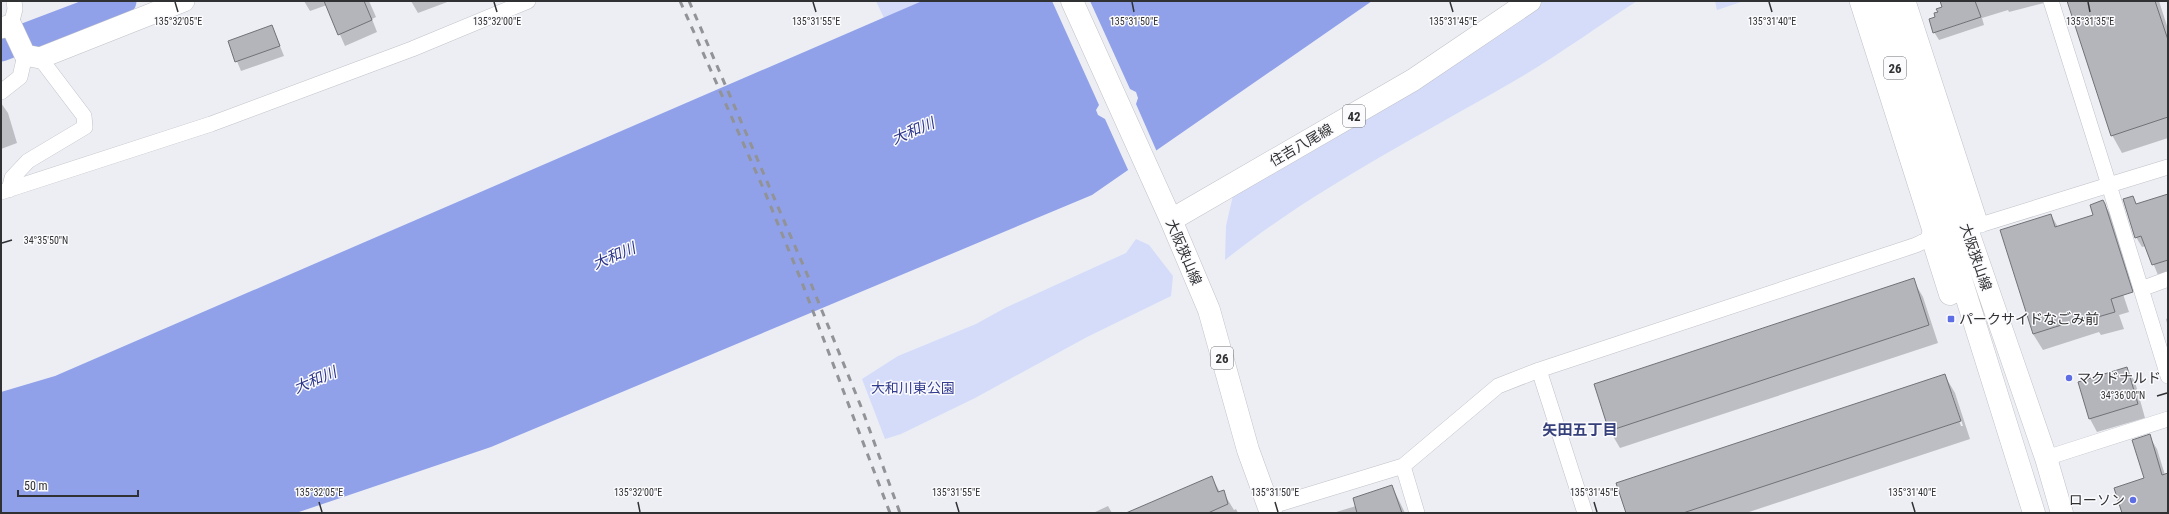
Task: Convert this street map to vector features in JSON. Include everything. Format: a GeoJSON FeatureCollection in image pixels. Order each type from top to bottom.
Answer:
{"type":"FeatureCollection","features":[{"type":"Feature","properties":{"kind":"main road","name":"大阪狭山線"},"geometry":{"type":"LineString","coordinates":[[1072,1],[1168,213],[1209,310],[1248,450],[1270,510]]}},
{"type":"Feature","properties":{"kind":"main road","name":"住吉八尾線"},"geometry":{"type":"LineString","coordinates":[[1168,213],[1406,84],[1530,1]]}},
{"type":"Feature","properties":{"kind":"main road","name":"大阪狭山線"},"geometry":{"type":"LineString","coordinates":[[1874,1],[1925,132],[1957,231]]}},
{"type":"Feature","properties":{"kind":"main road","name":"大阪狭山線"},"geometry":{"type":"LineString","coordinates":[[1892,1],[1925,132]]}},
{"type":"Feature","properties":{"kind":"main road"},"geometry":{"type":"LineString","coordinates":[[1957,231],[2032,390],[2046,458],[2062,513]]}},
{"type":"Feature","properties":{"kind":"main road"},"geometry":{"type":"LineString","coordinates":[[1957,231],[1989,416],[2018,465],[2034,513]]}},
{"type":"Feature","properties":{"kind":"street"},"geometry":{"type":"LineString","coordinates":[[5,191],[12,178],[28,161],[85,127],[84,116],[30,56],[8,27],[15,9],[14,1]]}},
{"type":"Feature","properties":{"kind":"street"},"geometry":{"type":"LineString","coordinates":[[1,92],[20,77],[30,56],[184,1]]}},
{"type":"Feature","properties":{"kind":"street"},"geometry":{"type":"LineString","coordinates":[[5,191],[211,124],[412,49],[528,1]]}},
{"type":"Feature","properties":{"kind":"street"},"geometry":{"type":"LineString","coordinates":[[1857,1],[1957,231]]}},
{"type":"Feature","properties":{"kind":"street"},"geometry":{"type":"LineString","coordinates":[[1908,1],[1957,231]]}},
{"type":"Feature","properties":{"kind":"street"},"geometry":{"type":"LineString","coordinates":[[2051,1],[2168,376]]}},
{"type":"Feature","properties":{"kind":"street"},"geometry":{"type":"LineString","coordinates":[[1270,510],[1403,466],[1498,386],[1539,370],[1957,231],[2168,167]]}},
{"type":"Feature","properties":{"kind":"street"},"geometry":{"type":"LineString","coordinates":[[2141,289],[2168,278]]}},
{"type":"Feature","properties":{"kind":"street"},"geometry":{"type":"LineString","coordinates":[[1539,370],[1585,513]]}},
{"type":"Feature","properties":{"kind":"street"},"geometry":{"type":"LineString","coordinates":[[2046,458],[2168,419]]}},
{"type":"Feature","properties":{"kind":"street"},"geometry":{"type":"LineString","coordinates":[[1403,466],[1417,513]]}},
{"type":"Feature","properties":{"kind":"green space"},"geometry":{"type":"Polygon","coordinates":[[[876,1],[922,1],[884,18],[876,1]]]}},
{"type":"Feature","properties":{"kind":"green space"},"geometry":{"type":"Polygon","coordinates":[[[1542,1],[1637,1],[1526,74],[1334,184],[1260,233],[1225,260],[1226,226],[1234,191],[1542,1]]]}},
{"type":"Feature","properties":{"kind":"green space"},"geometry":{"type":"Polygon","coordinates":[[[1715,1],[1744,1],[1717,10],[1715,1]]]}},
{"type":"Feature","properties":{"kind":"green space","name":"大和川東公園"},"geometry":{"type":"Polygon","coordinates":[[[1136,239],[1149,245],[1173,276],[1171,296],[1087,337],[975,398],[901,434],[885,439],[862,379],[898,356],[976,324],[1005,308],[1126,253],[1136,239]]]}},
{"type":"Feature","properties":{"kind":"water","name":"大和川"},"geometry":{"type":"Polygon","coordinates":[[[922,1],[1372,1],[1092,195],[491,447],[296,513],[1,513],[1,392],[55,376],[922,1]]]}},
{"type":"Feature","properties":{"kind":"pier"},"geometry":{"type":"Polygon","coordinates":[[[1052,1],[1090,1],[1130,89],[1136,92],[1138,98],[1136,104],[1157,152],[1129,172],[1105,119],[1098,115],[1096,110],[1099,105],[1052,1]]]}},
{"type":"Feature","properties":{"kind":"building"},"geometry":{"type":"Polygon","coordinates":[[[324,1],[364,1],[372,20],[338,35],[324,1]]]}},
{"type":"Feature","properties":{"kind":"building"},"geometry":{"type":"Polygon","coordinates":[[[1940,1],[1975,1],[1981,17],[1933,33],[1929,19],[1935,17],[1934,13],[1938,12],[1936,9],[1942,7],[1940,1]]]}},
{"type":"Feature","properties":{"kind":"building"},"geometry":{"type":"Polygon","coordinates":[[[2067,1],[2155,1],[2168,40],[2168,117],[2111,136],[2067,1]]]}},
{"type":"Feature","properties":{"kind":"building"},"geometry":{"type":"Polygon","coordinates":[[[272,25],[280,46],[235,62],[228,41],[272,25]]]}},
{"type":"Feature","properties":{"kind":"building"},"geometry":{"type":"Polygon","coordinates":[[[2168,194],[2168,260],[2152,265],[2141,236],[2135,238],[2123,199],[2133,196],[2136,204],[2168,194]]]}},
{"type":"Feature","properties":{"kind":"building"},"geometry":{"type":"Polygon","coordinates":[[[2103,200],[2133,292],[2111,299],[2115,312],[2091,319],[2090,316],[2033,334],[2000,230],[2051,214],[2055,227],[2093,215],[2090,205],[2103,200]]]}},
{"type":"Feature","properties":{"kind":"building"},"geometry":{"type":"Polygon","coordinates":[[[1914,278],[1929,325],[1609,431],[1594,384],[1914,278]]]}},
{"type":"Feature","properties":{"kind":"building"},"geometry":{"type":"Polygon","coordinates":[[[2127,367],[2138,404],[2089,419],[2078,382],[2127,367]]]}},
{"type":"Feature","properties":{"kind":"building"},"geometry":{"type":"Polygon","coordinates":[[[1945,374],[1961,421],[1683,513],[1626,513],[1616,483],[1945,374]]]}},
{"type":"Feature","properties":{"kind":"building"},"geometry":{"type":"Polygon","coordinates":[[[2150,434],[2162,475],[2168,473],[2168,513],[2122,513],[2114,488],[2144,478],[2132,440],[2150,434]]]}},
{"type":"Feature","properties":{"kind":"building"},"geometry":{"type":"Polygon","coordinates":[[[1212,476],[1218,492],[1224,490],[1228,504],[1208,513],[1126,513],[1212,476]]]}},
{"type":"Feature","properties":{"kind":"building"},"geometry":{"type":"Polygon","coordinates":[[[1392,485],[1402,513],[1357,513],[1353,498],[1392,485]]]}},
{"type":"Feature","properties":{"kind":"waterway"},"geometry":{"type":"LineString","coordinates":[[1,47],[122,1]]}},
{"type":"Feature","properties":{"kind":"railway"},"geometry":{"type":"LineString","coordinates":[[680,1],[764,190],[801,280],[890,513]]}},
{"type":"Feature","properties":{"kind":"railway"},"geometry":{"type":"LineString","coordinates":[[689,1],[807,274],[862,409],[900,513]]}},
{"type":"Feature","properties":{"kind":"place","name":"パークサイドなごみ前"},"geometry":{"type":"Point","coordinates":[1951,319]}},
{"type":"Feature","properties":{"kind":"place","name":"マクドナルド"},"geometry":{"type":"Point","coordinates":[2069,378]}},
{"type":"Feature","properties":{"kind":"place","name":"ローソン"},"geometry":{"type":"Point","coordinates":[2133,500]}},
{"type":"Feature","properties":{"kind":"district","name":"矢田五丁目"},"geometry":{"type":"Point","coordinates":[1580,430]}}]}
